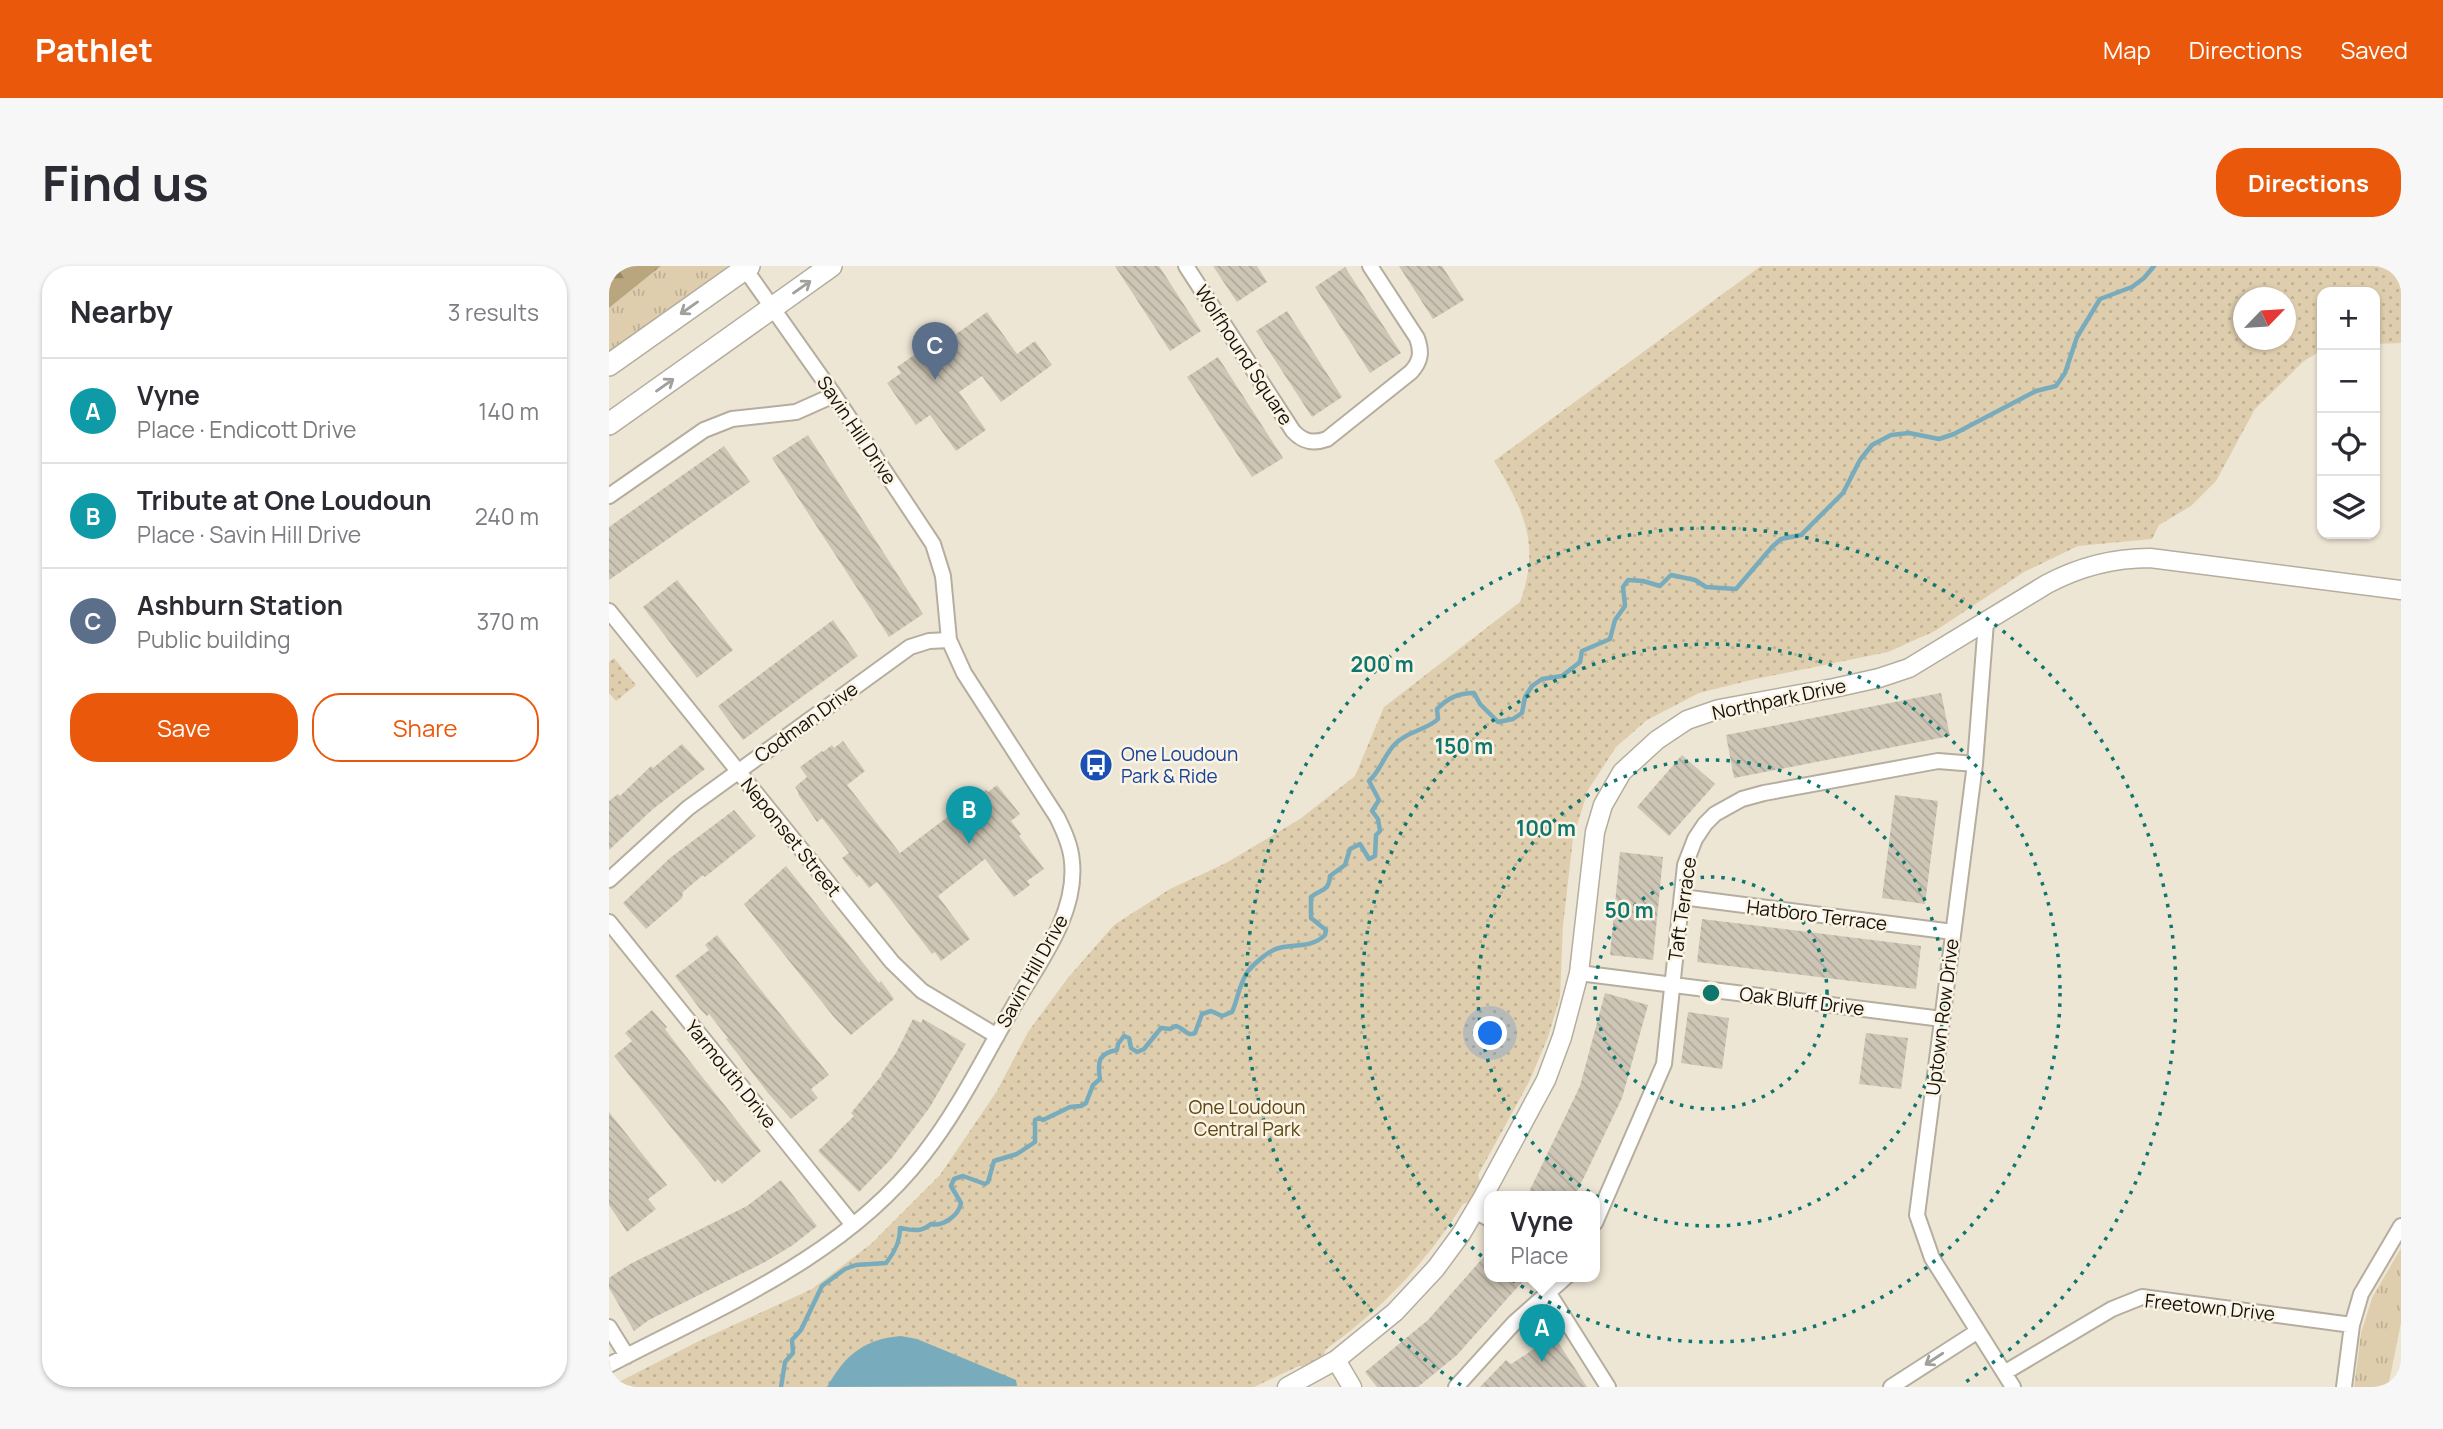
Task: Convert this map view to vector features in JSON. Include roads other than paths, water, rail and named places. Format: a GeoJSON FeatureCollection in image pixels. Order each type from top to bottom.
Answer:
{"type":"FeatureCollection","features":[{"type":"Feature","properties":{"kind":"main road"},"geometry":{"type":"LineString","coordinates":[[609,424],[831,266]]}},
{"type":"Feature","properties":{"kind":"main road"},"geometry":{"type":"LineString","coordinates":[[609,365],[747,267]]}},
{"type":"Feature","properties":{"kind":"street","name":"Wolfhound Square"},"geometry":{"type":"LineString","coordinates":[[1187,266],[1293,431],[1302,439],[1315,442],[1327,439],[1411,372],[1420,358],[1421,350],[1417,338],[1370,266]]}},
{"type":"Feature","properties":{"kind":"street","name":"Savin Hill Drive"},"geometry":{"type":"LineString","coordinates":[[609,1365],[784,1274],[853,1225],[899,1184],[924,1154],[960,1101],[1056,935],[1070,897],[1072,861],[1067,839],[1057,817],[964,673],[949,640],[943,576],[933,544],[834,395],[772,308],[747,267]]}},
{"type":"Feature","properties":{"kind":"street"},"geometry":{"type":"LineString","coordinates":[[609,496],[704,430],[732,419],[796,412],[834,395]]}},
{"type":"Feature","properties":{"kind":"street","name":"Northpark Drive"},"geometry":{"type":"LineString","coordinates":[[1493,1191],[1546,1080],[1565,1026],[1579,973],[1591,851],[1602,805],[1622,772],[1657,740],[1687,720],[1719,709],[1834,688],[1909,668],[2069,572],[2129,558],[2150,558],[2401,590]]}},
{"type":"Feature","properties":{"kind":"street","name":"Neponset Street"},"geometry":{"type":"LineString","coordinates":[[609,611],[892,962],[922,991],[997,1035]]}},
{"type":"Feature","properties":{"kind":"street","name":"Uptown Row Drive"},"geometry":{"type":"LineString","coordinates":[[1986,622],[1975,764],[1917,1215],[1932,1258],[2013,1387]]}},
{"type":"Feature","properties":{"kind":"street","name":"Codman Drive"},"geometry":{"type":"LineString","coordinates":[[609,880],[688,808],[910,646],[949,640]]}},
{"type":"Feature","properties":{"kind":"street","name":"Taft Terrace"},"geometry":{"type":"LineString","coordinates":[[1600,1209],[1664,1064],[1685,865],[1695,839],[1715,814],[1727,805],[1764,793],[1938,761],[1975,764]]}},
{"type":"Feature","properties":{"kind":"street","name":"Hatboro Terrace"},"geometry":{"type":"LineString","coordinates":[[1682,897],[1953,932]]}},
{"type":"Feature","properties":{"kind":"street","name":"Yarmouth Drive"},"geometry":{"type":"LineString","coordinates":[[609,922],[853,1225]]}},
{"type":"Feature","properties":{"kind":"street","name":"Oak Bluff Drive"},"geometry":{"type":"LineString","coordinates":[[1579,973],[1942,1019]]}},
{"type":"Feature","properties":{"kind":"street","name":"Northpark Drive"},"geometry":{"type":"LineString","coordinates":[[1287,1387],[1336,1360],[1367,1337],[1415,1292],[1482,1215]]}},
{"type":"Feature","properties":{"kind":"street"},"geometry":{"type":"LineString","coordinates":[[2344,1387],[2352,1325],[2361,1294],[2401,1226]]}},
{"type":"Feature","properties":{"kind":"street"},"geometry":{"type":"LineString","coordinates":[[1542,1282],[1608,1387]]}},
{"type":"Feature","properties":{"kind":"street"},"geometry":{"type":"LineString","coordinates":[[1456,1387],[1514,1323],[1561,1282]]}},
{"type":"Feature","properties":{"kind":"street","name":"Freetown Drive"},"geometry":{"type":"LineString","coordinates":[[2004,1373],[2112,1309],[2142,1297],[2352,1325]]}},
{"type":"Feature","properties":{"kind":"street"},"geometry":{"type":"LineString","coordinates":[[609,1327],[627,1356]]}},
{"type":"Feature","properties":{"kind":"street"},"geometry":{"type":"LineString","coordinates":[[1891,1387],[1978,1331]]}},
{"type":"Feature","properties":{"kind":"street"},"geometry":{"type":"LineString","coordinates":[[1336,1360],[1352,1387]]}},
{"type":"Feature","properties":{"kind":"water"},"geometry":{"type":"Polygon","coordinates":[[[901,1336],[917,1339],[1016,1380],[1017,1386],[827,1387],[841,1366],[857,1351],[876,1341],[901,1336]]]}},
{"type":"Feature","properties":{"kind":"waterway"},"geometry":{"type":"LineString","coordinates":[[781,1387],[785,1362],[793,1353],[792,1340],[801,1330],[822,1286],[845,1269],[856,1265],[886,1263],[896,1247],[900,1228],[920,1230],[950,1219],[961,1203],[951,1186],[954,1179],[963,1176],[985,1184],[994,1161],[1017,1154],[1035,1142],[1035,1120],[1043,1120],[1070,1107],[1086,1103],[1093,1085],[1100,1079],[1101,1059],[1106,1053],[1117,1050],[1124,1036],[1129,1038],[1131,1048],[1137,1052],[1144,1049],[1161,1028],[1170,1029],[1176,1026],[1188,1033],[1195,1033],[1202,1014],[1211,1011],[1222,1016],[1232,1012],[1245,976],[1266,954],[1279,948],[1315,942],[1325,935],[1326,930],[1311,918],[1311,897],[1326,888],[1330,876],[1345,865],[1350,849],[1360,844],[1369,859],[1375,856],[1376,835],[1380,831],[1378,819],[1372,811],[1379,800],[1369,781],[1391,748],[1411,733],[1438,719],[1437,709],[1441,705],[1458,695],[1474,693],[1480,704],[1498,722],[1513,719],[1522,713],[1525,697],[1532,686],[1542,679],[1562,676],[1580,662],[1582,651],[1610,639],[1615,620],[1625,606],[1623,587],[1628,580],[1660,586],[1671,575],[1695,580],[1706,587],[1736,589],[1772,547],[1781,539],[1801,535],[1843,493],[1860,460],[1872,445],[1891,435],[1909,433],[1939,439],[1954,434],[2036,391],[2056,386],[2065,373],[2077,337],[2100,299],[2132,287],[2154,266]]}},
{"type":"Feature","properties":{"kind":"place","name":"Ashburn Station"},"geometry":{"type":"Point","coordinates":[935,380]}},
{"type":"Feature","properties":{"kind":"place","name":"One Loudoun Park & Ride"},"geometry":{"type":"Point","coordinates":[1096,765]}},
{"type":"Feature","properties":{"kind":"place","name":"Tribute at One Loudoun"},"geometry":{"type":"Point","coordinates":[969,844]}},
{"type":"Feature","properties":{"kind":"place","name":"Vyne"},"geometry":{"type":"Point","coordinates":[1542,1362]}},
{"type":"Feature","properties":{"kind":"park label","name":"One Loudoun Central Park"},"geometry":{"type":"Point","coordinates":[1247,1118]}}]}
